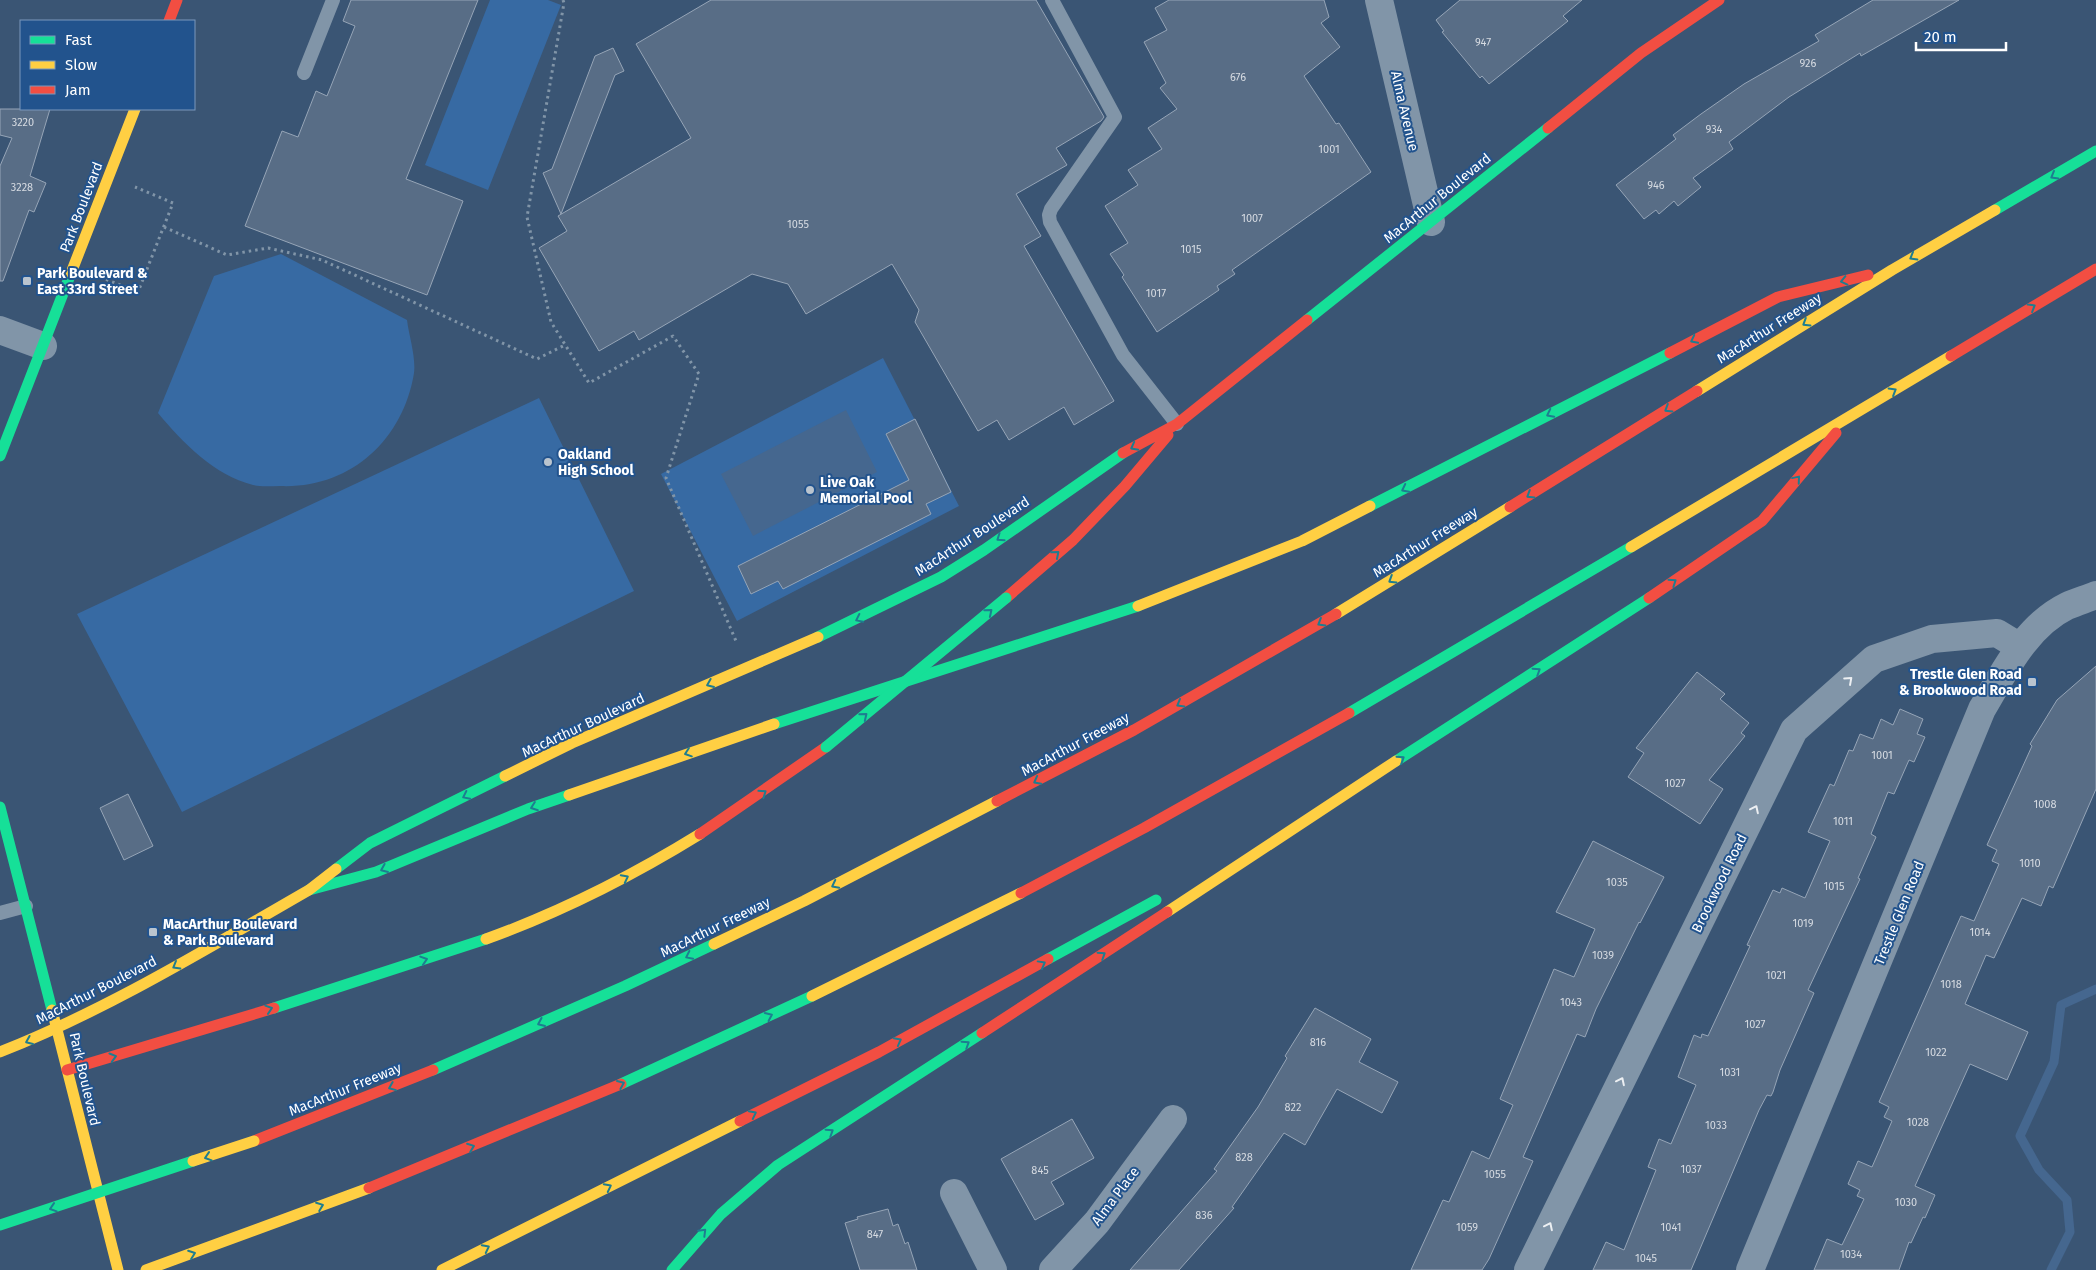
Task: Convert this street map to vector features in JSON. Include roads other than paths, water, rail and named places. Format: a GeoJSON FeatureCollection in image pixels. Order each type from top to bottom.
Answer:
{"type":"FeatureCollection","features":[{"type":"Feature","properties":{"kind":"main road"},"geometry":{"type":"LineString","coordinates":[[169,20],[177,0]]}},
{"type":"Feature","properties":{"kind":"main road","name":"MacArthur Boulevard"},"geometry":{"type":"LineString","coordinates":[[0,1052],[58,1029],[125,994],[309,890],[370,843],[572,743],[846,625],[941,577],[984,550],[1113,458],[1177,424],[1641,54],[1719,0]]}},
{"type":"Feature","properties":{"kind":"main road","name":"Park Boulevard"},"geometry":{"type":"LineString","coordinates":[[0,456],[135,110]]}},
{"type":"Feature","properties":{"kind":"main road","name":"MacArthur Freeway"},"geometry":{"type":"LineString","coordinates":[[0,1225],[254,1142],[439,1068],[625,986],[804,901],[1125,734],[1363,598],[1892,270],[2096,151]]}},
{"type":"Feature","properties":{"kind":"main road"},"geometry":{"type":"LineString","coordinates":[[309,890],[376,872],[528,808],[734,737],[1143,604],[1228,572],[1302,541],[1778,297],[1892,270]]}},
{"type":"Feature","properties":{"kind":"main road"},"geometry":{"type":"LineString","coordinates":[[146,1270],[274,1224],[478,1145],[659,1068],[851,978],[1030,889],[1194,802],[1346,715],[2096,270]]}},
{"type":"Feature","properties":{"kind":"main road"},"geometry":{"type":"LineString","coordinates":[[672,1270],[693,1242],[735,1200],[778,1165],[1360,785],[1622,617],[1762,521],[1851,416]]}},
{"type":"Feature","properties":{"kind":"main road","name":"MacArthur Boulevard"},"geometry":{"type":"LineString","coordinates":[[66,1070],[172,1040],[464,947],[528,924],[582,900],[688,842],[745,805],[826,747],[1006,598],[1073,540],[1125,486],[1177,424]]}},
{"type":"Feature","properties":{"kind":"main road"},"geometry":{"type":"LineString","coordinates":[[1214,867],[1360,785]]}},
{"type":"Feature","properties":{"kind":"main road","name":"Park Boulevard"},"geometry":{"type":"LineString","coordinates":[[1,817],[58,1029],[66,1070],[118,1270]]}},
{"type":"Feature","properties":{"kind":"main road"},"geometry":{"type":"LineString","coordinates":[[442,1270],[879,1052],[1162,896]]}},
{"type":"Feature","properties":{"kind":"street","name":"Alma Avenue"},"geometry":{"type":"LineString","coordinates":[[1379,0],[1430,222]]}},
{"type":"Feature","properties":{"kind":"street"},"geometry":{"type":"LineString","coordinates":[[0,330],[43,346]]}},
{"type":"Feature","properties":{"kind":"street","name":"Trestle Glen Road"},"geometry":{"type":"LineString","coordinates":[[1750,1270],[1982,710],[2020,647],[2041,625],[2066,606],[2096,595]]}},
{"type":"Feature","properties":{"kind":"street","name":"Brookwood Road"},"geometry":{"type":"LineString","coordinates":[[1528,1270],[1794,730],[1874,659],[1932,639],[1978,635],[1997,634],[2020,647]]}},
{"type":"Feature","properties":{"kind":"street","name":"Alma Place"},"geometry":{"type":"LineString","coordinates":[[1053,1270],[1097,1222],[1172,1119]]}},
{"type":"Feature","properties":{"kind":"street"},"geometry":{"type":"LineString","coordinates":[[954,1193],[993,1270]]}},
{"type":"Feature","properties":{"kind":"lane"},"geometry":{"type":"LineString","coordinates":[[304,73],[333,0]]}},
{"type":"Feature","properties":{"kind":"lane"},"geometry":{"type":"LineString","coordinates":[[1052,0],[1115,117],[1051,209],[1049,215],[1050,222],[1123,355],[1177,424]]}},
{"type":"Feature","properties":{"kind":"lane"},"geometry":{"type":"LineString","coordinates":[[0,913],[26,906]]}},
{"type":"Feature","properties":{"kind":"waterway"},"geometry":{"type":"LineString","coordinates":[[2051,1270],[2070,1232],[2067,1200],[2039,1170],[2020,1136],[2054,1062],[2061,1005],[2096,989]]}},
{"type":"Feature","properties":{"kind":"place","name":"Park Boulevard & East 33rd Street"},"geometry":{"type":"Point","coordinates":[27,281]}},
{"type":"Feature","properties":{"kind":"place","name":"Oakland High School"},"geometry":{"type":"Point","coordinates":[548,462]}},
{"type":"Feature","properties":{"kind":"place","name":"Live Oak Memorial Pool"},"geometry":{"type":"Point","coordinates":[810,490]}},
{"type":"Feature","properties":{"kind":"place","name":"Trestle Glen Road & Brookwood Road"},"geometry":{"type":"Point","coordinates":[2032,682]}},
{"type":"Feature","properties":{"kind":"place","name":"MacArthur Boulevard & Park Boulevard"},"geometry":{"type":"Point","coordinates":[153,932]}}]}
